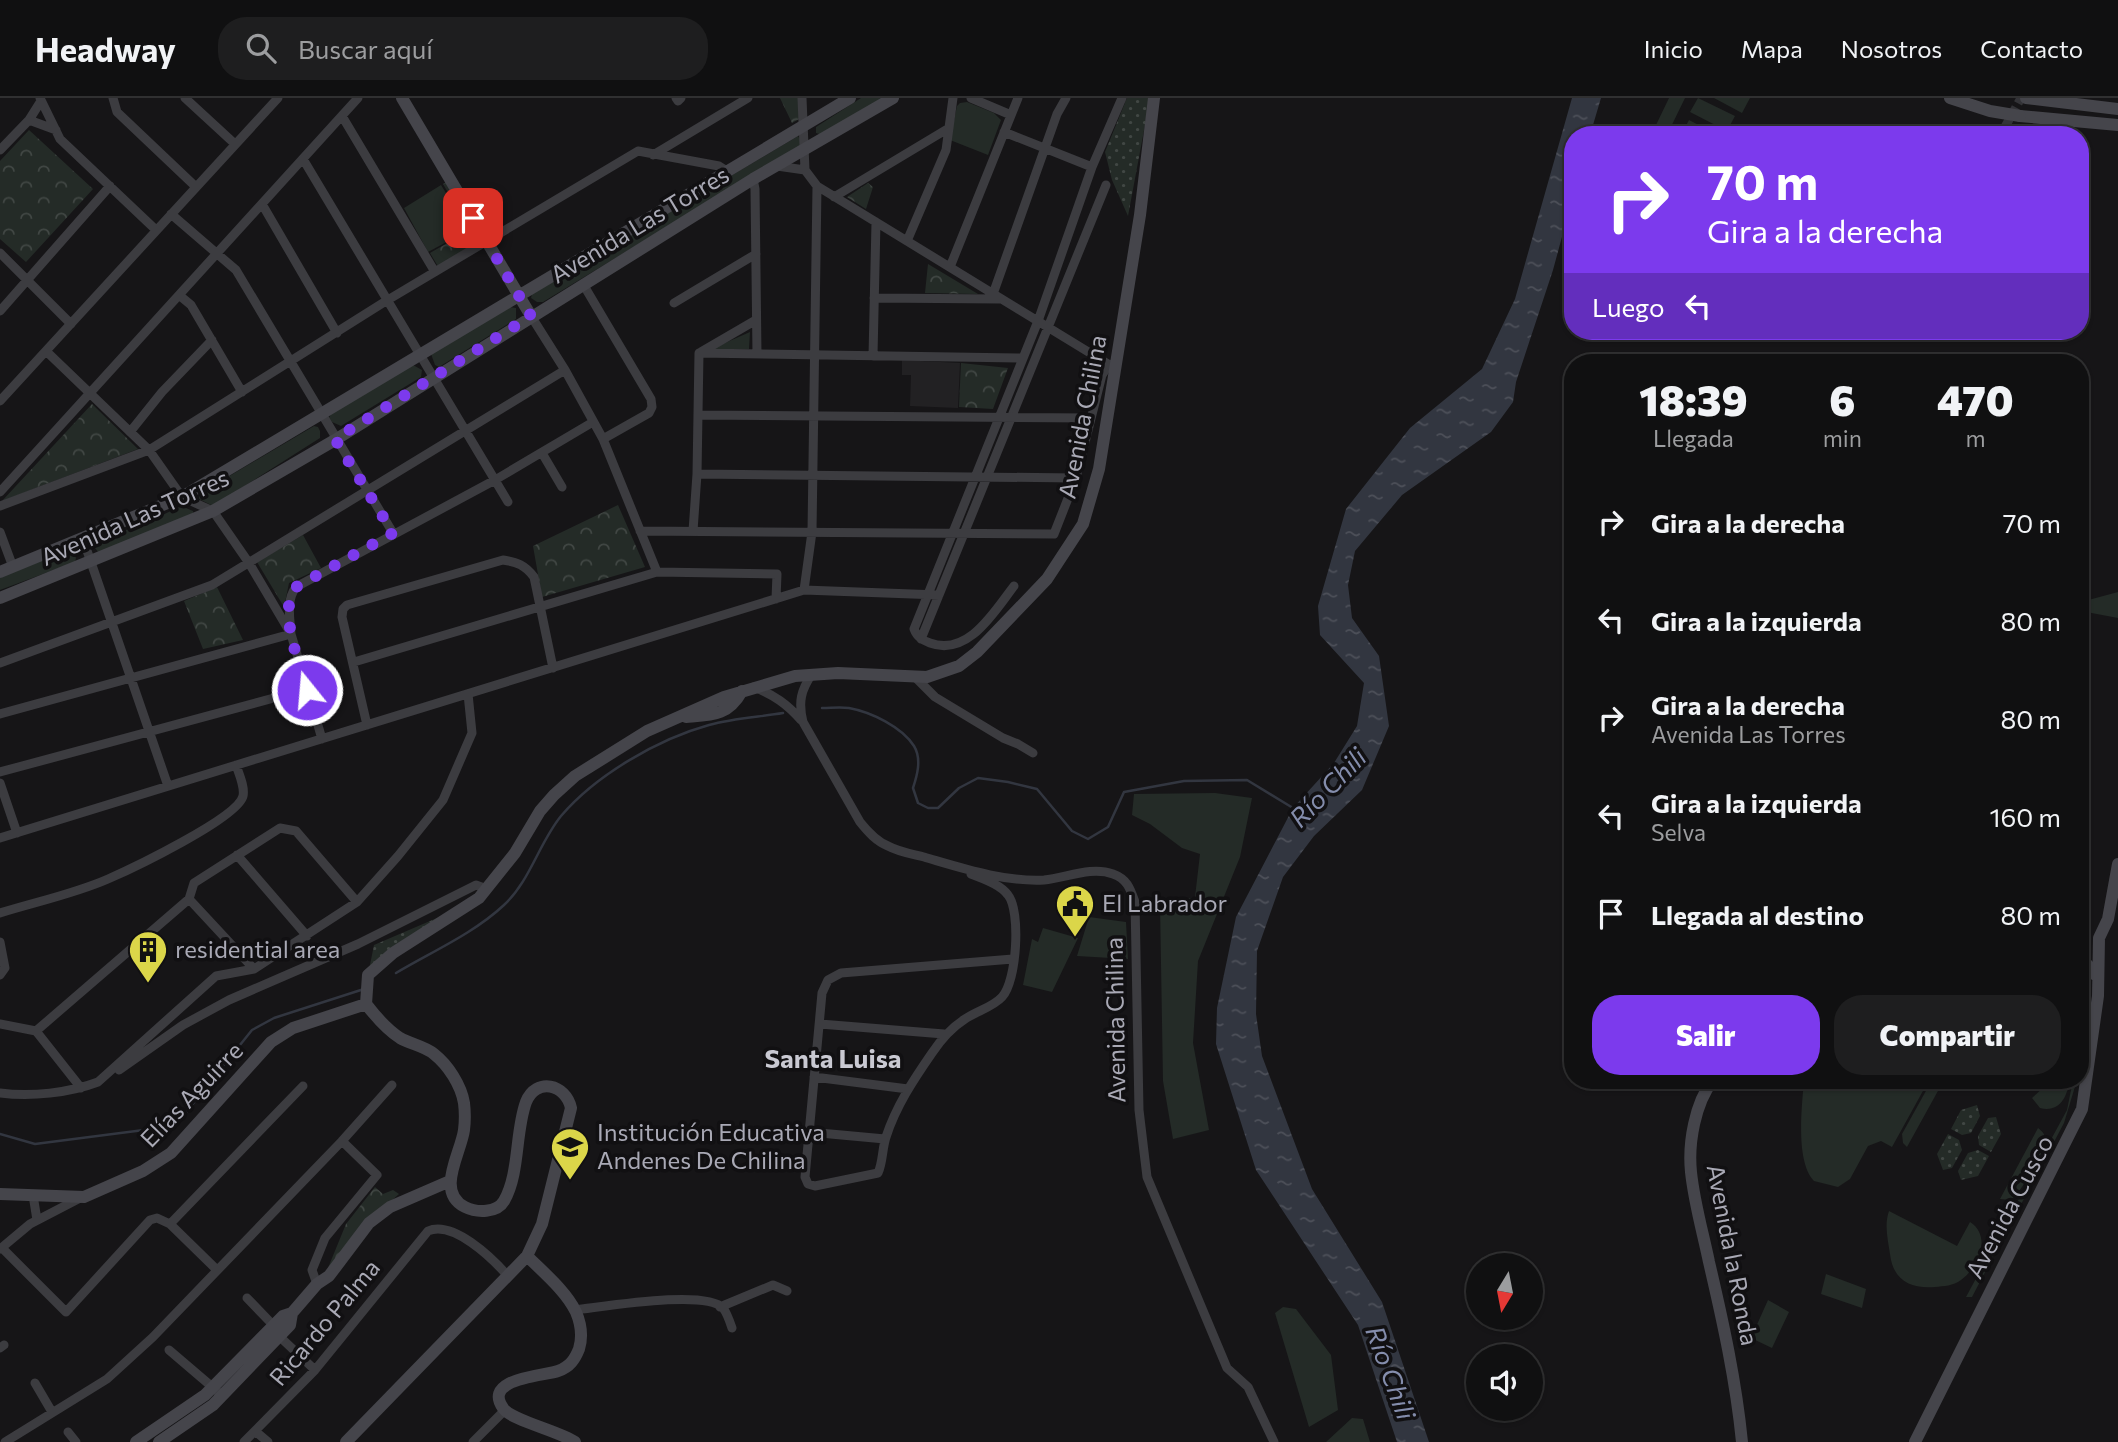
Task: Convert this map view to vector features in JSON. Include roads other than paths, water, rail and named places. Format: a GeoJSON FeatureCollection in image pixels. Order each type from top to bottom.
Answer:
{"type":"FeatureCollection","features":[{"type":"Feature","properties":{"kind":"street"},"geometry":{"type":"LineString","coordinates":[[113,98],[117,112],[196,187]]}},
{"type":"Feature","properties":{"kind":"street"},"geometry":{"type":"LineString","coordinates":[[185,98],[236,144]]}},
{"type":"Feature","properties":{"kind":"street"},"geometry":{"type":"LineString","coordinates":[[0,492],[358,98]]}},
{"type":"Feature","properties":{"kind":"street"},"geometry":{"type":"LineString","coordinates":[[402,98],[565,370],[603,439],[657,572]]}},
{"type":"Feature","properties":{"kind":"street"},"geometry":{"type":"LineString","coordinates":[[653,155],[748,98]]}},
{"type":"Feature","properties":{"kind":"street"},"geometry":{"type":"LineString","coordinates":[[640,531],[1054,534],[1076,478],[1102,375],[1112,366],[817,186],[805,170],[802,98]]}},
{"type":"Feature","properties":{"kind":"street","name":"Avenida Las Torres"},"geometry":{"type":"LineString","coordinates":[[0,572],[182,496],[850,98]]}},
{"type":"Feature","properties":{"kind":"street","name":"Avenida Las Torres"},"geometry":{"type":"LineString","coordinates":[[0,598],[214,511],[753,180],[892,98]]}},
{"type":"Feature","properties":{"kind":"street"},"geometry":{"type":"LineString","coordinates":[[907,242],[946,150],[953,98]]}},
{"type":"Feature","properties":{"kind":"street"},"geometry":{"type":"LineString","coordinates":[[971,98],[1011,115]]}},
{"type":"Feature","properties":{"kind":"street"},"geometry":{"type":"LineString","coordinates":[[950,267],[1018,98]]}},
{"type":"Feature","properties":{"kind":"street"},"geometry":{"type":"LineString","coordinates":[[997,296],[1057,114],[1066,98]]}},
{"type":"Feature","properties":{"kind":"street"},"geometry":{"type":"LineString","coordinates":[[1014,586],[981,627],[953,645],[941,647],[921,639],[914,629],[1038,321],[1092,167],[1122,98]]}},
{"type":"Feature","properties":{"kind":"street","name":"Avenida Chilina"},"geometry":{"type":"LineString","coordinates":[[366,998],[368,975],[393,953],[464,909],[487,889],[515,853],[540,811],[575,776],[647,731],[675,717],[748,689],[795,676],[812,674],[927,677],[959,666],[977,652],[1047,579],[1083,524],[1099,468],[1112,366],[1140,215],[1154,98]]}},
{"type":"Feature","properties":{"kind":"street"},"geometry":{"type":"LineString","coordinates":[[1950,98],[1990,111],[2020,116],[2118,125]]}},
{"type":"Feature","properties":{"kind":"street"},"geometry":{"type":"LineString","coordinates":[[2027,98],[2118,109]]}},
{"type":"Feature","properties":{"kind":"street"},"geometry":{"type":"LineString","coordinates":[[0,150],[29,120],[40,99]]}},
{"type":"Feature","properties":{"kind":"street"},"geometry":{"type":"LineString","coordinates":[[40,99],[60,139],[156,230]]}},
{"type":"Feature","properties":{"kind":"street"},"geometry":{"type":"LineString","coordinates":[[0,401],[236,144],[273,100]]}},
{"type":"Feature","properties":{"kind":"street"},"geometry":{"type":"LineString","coordinates":[[342,116],[435,272]]}},
{"type":"Feature","properties":{"kind":"street"},"geometry":{"type":"LineString","coordinates":[[29,120],[55,130]]}},
{"type":"Feature","properties":{"kind":"street"},"geometry":{"type":"LineString","coordinates":[[834,197],[949,128]]}},
{"type":"Feature","properties":{"kind":"street"},"geometry":{"type":"LineString","coordinates":[[1004,132],[1092,167]]}},
{"type":"Feature","properties":{"kind":"street"},"geometry":{"type":"LineString","coordinates":[[0,506],[149,450],[435,272],[638,151],[719,166],[727,171]]}},
{"type":"Feature","properties":{"kind":"street"},"geometry":{"type":"LineString","coordinates":[[303,159],[386,302],[508,502]]}},
{"type":"Feature","properties":{"kind":"street"},"geometry":{"type":"LineString","coordinates":[[777,166],[805,170]]}},
{"type":"Feature","properties":{"kind":"street"},"geometry":{"type":"LineString","coordinates":[[753,180],[757,354]]}},
{"type":"Feature","properties":{"kind":"street"},"geometry":{"type":"LineString","coordinates":[[921,639],[1106,185]]}},
{"type":"Feature","properties":{"kind":"street"},"geometry":{"type":"LineString","coordinates":[[0,311],[110,186]]}},
{"type":"Feature","properties":{"kind":"street"},"geometry":{"type":"LineString","coordinates":[[804,590],[812,532],[817,186]]}},
{"type":"Feature","properties":{"kind":"street"},"geometry":{"type":"LineString","coordinates":[[262,204],[337,333]]}},
{"type":"Feature","properties":{"kind":"street"},"geometry":{"type":"LineString","coordinates":[[171,214],[236,270],[393,533]]}},
{"type":"Feature","properties":{"kind":"street"},"geometry":{"type":"LineString","coordinates":[[873,356],[876,222]]}},
{"type":"Feature","properties":{"kind":"street"},"geometry":{"type":"LineString","coordinates":[[0,253],[71,324]]}},
{"type":"Feature","properties":{"kind":"street"},"geometry":{"type":"LineString","coordinates":[[674,303],[756,254]]}},
{"type":"Feature","properties":{"kind":"street"},"geometry":{"type":"LineString","coordinates":[[583,284],[650,399],[652,407],[649,413],[603,439]]}},
{"type":"Feature","properties":{"kind":"street"},"geometry":{"type":"LineString","coordinates":[[179,295],[191,304],[242,392]]}},
{"type":"Feature","properties":{"kind":"street"},"geometry":{"type":"LineString","coordinates":[[874,298],[997,296]]}},
{"type":"Feature","properties":{"kind":"street"},"geometry":{"type":"LineString","coordinates":[[699,353],[756,320]]}},
{"type":"Feature","properties":{"kind":"street"},"geometry":{"type":"LineString","coordinates":[[130,432],[212,340]]}},
{"type":"Feature","properties":{"kind":"street"},"geometry":{"type":"LineString","coordinates":[[46,351],[149,450],[182,496],[214,511],[291,634]]}},
{"type":"Feature","properties":{"kind":"street"},"geometry":{"type":"LineString","coordinates":[[699,353],[1022,358]]}},
{"type":"Feature","properties":{"kind":"street"},"geometry":{"type":"LineString","coordinates":[[693,531],[699,353]]}},
{"type":"Feature","properties":{"kind":"street"},"geometry":{"type":"LineString","coordinates":[[0,663],[212,585],[565,370]]}},
{"type":"Feature","properties":{"kind":"street"},"geometry":{"type":"LineString","coordinates":[[698,415],[1090,418]]}},
{"type":"Feature","properties":{"kind":"street"},"geometry":{"type":"LineString","coordinates":[[322,739],[291,634],[289,603],[291,593],[296,587],[495,480],[593,422]]}},
{"type":"Feature","properties":{"kind":"street"},"geometry":{"type":"LineString","coordinates":[[542,453],[562,487]]}},
{"type":"Feature","properties":{"kind":"street"},"geometry":{"type":"LineString","coordinates":[[697,474],[1076,478]]}},
{"type":"Feature","properties":{"kind":"street"},"geometry":{"type":"LineString","coordinates":[[0,532],[13,567]]}},
{"type":"Feature","properties":{"kind":"street"},"geometry":{"type":"LineString","coordinates":[[83,539],[168,786]]}},
{"type":"Feature","properties":{"kind":"street"},"geometry":{"type":"LineString","coordinates":[[367,725],[342,617],[343,609],[347,605],[503,560],[515,562],[526,568],[534,577],[553,668]]}},
{"type":"Feature","properties":{"kind":"street"},"geometry":{"type":"LineString","coordinates":[[354,662],[657,572],[777,574],[776,599]]}},
{"type":"Feature","properties":{"kind":"street"},"geometry":{"type":"LineString","coordinates":[[0,838],[804,590],[939,595]]}},
{"type":"Feature","properties":{"kind":"street"},"geometry":{"type":"LineString","coordinates":[[0,714],[291,634]]}},
{"type":"Feature","properties":{"kind":"street"},"geometry":{"type":"LineString","coordinates":[[803,722],[801,696],[812,674]]}},
{"type":"Feature","properties":{"kind":"street"},"geometry":{"type":"LineString","coordinates":[[914,676],[935,697],[1033,753]]}},
{"type":"Feature","properties":{"kind":"street","name":"Avenida Chilina"},"geometry":{"type":"LineString","coordinates":[[748,689],[773,694],[789,706],[803,722],[860,822],[873,836],[889,847],[956,867],[1018,880],[1046,880],[1098,872],[1111,873],[1130,886],[1135,902],[1139,1110],[1147,1177],[1227,1368],[1248,1387],[1274,1442]]}},
{"type":"Feature","properties":{"kind":"street"},"geometry":{"type":"LineString","coordinates":[[0,772],[307,690]]}},
{"type":"Feature","properties":{"kind":"street"},"geometry":{"type":"LineString","coordinates":[[98,1082],[216,976],[254,969],[357,902],[443,800],[472,733],[468,694]]}},
{"type":"Feature","properties":{"kind":"street"},"geometry":{"type":"LineString","coordinates":[[0,913],[106,880],[210,827],[239,804],[243,797],[236,765]]}},
{"type":"Feature","properties":{"kind":"street"},"geometry":{"type":"LineString","coordinates":[[0,783],[17,833]]}},
{"type":"Feature","properties":{"kind":"street"},"geometry":{"type":"LineString","coordinates":[[36,1031],[189,899],[194,883],[280,828],[296,831],[357,902]]}},
{"type":"Feature","properties":{"kind":"street"},"geometry":{"type":"LineString","coordinates":[[237,855],[307,936]]}},
{"type":"Feature","properties":{"kind":"street","name":"Avenida Cusco"},"geometry":{"type":"LineString","coordinates":[[2089,1065],[2094,1033],[2099,938],[2108,919],[2118,864]]}},
{"type":"Feature","properties":{"kind":"street"},"geometry":{"type":"LineString","coordinates":[[956,867],[1006,892],[1014,905],[1016,930],[1013,959],[1009,984],[1002,998],[944,1034],[908,1089],[885,1139],[878,1173],[812,1186],[807,1184],[805,1177],[824,986],[834,975],[1013,959]]}},
{"type":"Feature","properties":{"kind":"street"},"geometry":{"type":"LineString","coordinates":[[0,1093],[16,1095],[81,1088],[98,1082],[183,1026],[229,1000],[358,944],[477,885],[487,889]]}},
{"type":"Feature","properties":{"kind":"street"},"geometry":{"type":"LineString","coordinates":[[189,899],[254,969]]}},
{"type":"Feature","properties":{"kind":"street"},"geometry":{"type":"LineString","coordinates":[[2089,948],[2099,938]]}},
{"type":"Feature","properties":{"kind":"street"},"geometry":{"type":"LineString","coordinates":[[0,942],[5,968],[0,975]]}},
{"type":"Feature","properties":{"kind":"street"},"geometry":{"type":"LineString","coordinates":[[2089,966],[2098,978]]}},
{"type":"Feature","properties":{"kind":"street"},"geometry":{"type":"LineString","coordinates":[[348,1441],[527,1256],[542,1224],[571,1108],[566,1095],[555,1087],[541,1087],[529,1095],[510,1185],[503,1202],[499,1207],[484,1211],[465,1207],[452,1194],[450,1181],[464,1130],[461,1090],[433,1053],[400,1038],[381,1023],[366,998]]}},
{"type":"Feature","properties":{"kind":"street","name":"Elías Aguirre"},"geometry":{"type":"LineString","coordinates":[[0,1194],[84,1196],[144,1171],[172,1153],[271,1042],[293,1028],[366,998]]}},
{"type":"Feature","properties":{"kind":"street"},"geometry":{"type":"LineString","coordinates":[[0,1024],[36,1031],[81,1088]]}},
{"type":"Feature","properties":{"kind":"street"},"geometry":{"type":"LineString","coordinates":[[820,1024],[944,1034]]}},
{"type":"Feature","properties":{"kind":"street"},"geometry":{"type":"LineString","coordinates":[[814,1077],[908,1089]]}},
{"type":"Feature","properties":{"kind":"street"},"geometry":{"type":"LineString","coordinates":[[5,1442],[107,1379],[153,1337],[342,1141],[392,1085]]}},
{"type":"Feature","properties":{"kind":"street"},"geometry":{"type":"LineString","coordinates":[[170,1224],[303,1086]]}},
{"type":"Feature","properties":{"kind":"street","name":"Avenida la Ronda"},"geometry":{"type":"LineString","coordinates":[[1709,1089],[1698,1112],[1691,1172],[1738,1401],[1742,1442]]}},
{"type":"Feature","properties":{"kind":"street","name":"Avenida Cusco"},"geometry":{"type":"LineString","coordinates":[[1915,1442],[2082,1109],[2085,1089]]}},
{"type":"Feature","properties":{"kind":"street"},"geometry":{"type":"LineString","coordinates":[[809,1132],[885,1139]]}},
{"type":"Feature","properties":{"kind":"street"},"geometry":{"type":"LineString","coordinates":[[317,1284],[312,1270],[325,1238],[377,1175],[342,1141]]}},
{"type":"Feature","properties":{"kind":"street"},"geometry":{"type":"LineString","coordinates":[[159,1442],[204,1413],[218,1392],[277,1332],[283,1316],[292,1313],[317,1284],[329,1276],[369,1223],[390,1207],[450,1181]]}},
{"type":"Feature","properties":{"kind":"street"},"geometry":{"type":"LineString","coordinates":[[33,1195],[37,1220]]}},
{"type":"Feature","properties":{"kind":"street"},"geometry":{"type":"LineString","coordinates":[[84,1196],[37,1220],[1,1249],[66,1312],[150,1220],[157,1218],[170,1224],[216,1269]]}},
{"type":"Feature","properties":{"kind":"street","name":"Ricardo Palma"},"geometry":{"type":"LineString","coordinates":[[244,1442],[315,1370],[421,1238],[434,1229],[475,1245],[489,1255],[506,1275]]}},
{"type":"Feature","properties":{"kind":"street"},"geometry":{"type":"LineString","coordinates":[[504,1411],[499,1395],[505,1387],[514,1380],[560,1371],[574,1361],[581,1342],[581,1327],[575,1310],[554,1283],[527,1256]]}},
{"type":"Feature","properties":{"kind":"street"},"geometry":{"type":"LineString","coordinates":[[575,1310],[690,1298],[720,1307],[773,1285],[787,1291]]}},
{"type":"Feature","properties":{"kind":"street"},"geometry":{"type":"LineString","coordinates":[[247,1298],[315,1370]]}},
{"type":"Feature","properties":{"kind":"street"},"geometry":{"type":"LineString","coordinates":[[720,1307],[733,1328]]}},
{"type":"Feature","properties":{"kind":"street"},"geometry":{"type":"LineString","coordinates":[[169,1350],[218,1392]]}},
{"type":"Feature","properties":{"kind":"street"},"geometry":{"type":"LineString","coordinates":[[35,1383],[52,1412]]}},
{"type":"Feature","properties":{"kind":"street"},"geometry":{"type":"LineString","coordinates":[[136,1442],[218,1392]]}},
{"type":"Feature","properties":{"kind":"street"},"geometry":{"type":"LineString","coordinates":[[473,1442],[504,1411]]}},
{"type":"Feature","properties":{"kind":"street"},"geometry":{"type":"LineString","coordinates":[[504,1411],[560,1433],[575,1442]]}},
{"type":"Feature","properties":{"kind":"street"},"geometry":{"type":"LineString","coordinates":[[255,1431],[268,1442]]}},
{"type":"Feature","properties":{"kind":"street"},"geometry":{"type":"LineString","coordinates":[[68,1432],[76,1442]]}},
{"type":"Feature","properties":{"kind":"water"},"geometry":{"type":"Polygon","coordinates":[[[1572,98],[1601,98],[1593,126],[1564,126],[1572,98]]]}},
{"type":"Feature","properties":{"kind":"water","name":"Río Chili"},"geometry":{"type":"Polygon","coordinates":[[[1564,126],[1564,229],[1516,382],[1513,402],[1491,432],[1402,495],[1355,551],[1348,585],[1352,618],[1379,656],[1389,726],[1362,790],[1314,836],[1283,877],[1257,951],[1256,1014],[1262,1056],[1312,1189],[1382,1302],[1429,1442],[1397,1442],[1358,1325],[1256,1170],[1216,1044],[1217,1008],[1236,917],[1293,808],[1334,763],[1357,726],[1364,683],[1320,635],[1318,606],[1346,509],[1410,428],[1482,369],[1515,299],[1564,126]]]}},
{"type":"Feature","properties":{"kind":"waterway","name":"Río Chili"},"geometry":{"type":"LineString","coordinates":[[822,708],[858,710],[885,721],[909,739],[918,756],[913,788],[918,803],[928,808],[938,808],[959,788],[978,778],[1008,782],[1037,789],[1072,831],[1088,839],[1108,827],[1124,792],[1184,781],[1247,780],[1293,808]]}},
{"type":"Feature","properties":{"kind":"waterway"},"geometry":{"type":"LineString","coordinates":[[396,973],[465,934],[504,905],[521,885],[561,816],[592,786],[629,760],[689,731],[727,721],[783,713]]}},
{"type":"Feature","properties":{"kind":"waterway"},"geometry":{"type":"LineString","coordinates":[[0,1134],[35,1144],[175,1126],[252,1030],[274,1018],[364,989]]}},
{"type":"Feature","properties":{"kind":"tunnel"},"geometry":{"type":"LineString","coordinates":[[2006,126],[2021,98]]}},
{"type":"Feature","properties":{"kind":"place","name":"El Labrador"},"geometry":{"type":"Point","coordinates":[1075,938]}},
{"type":"Feature","properties":{"kind":"place","name":"residential area"},"geometry":{"type":"Point","coordinates":[148,984]}},
{"type":"Feature","properties":{"kind":"place","name":"Institución Educativa Andenes De Chilina"},"geometry":{"type":"Point","coordinates":[570,1181]}},
{"type":"Feature","properties":{"kind":"district","name":"Santa Luisa"},"geometry":{"type":"Point","coordinates":[833,1059]}}]}
